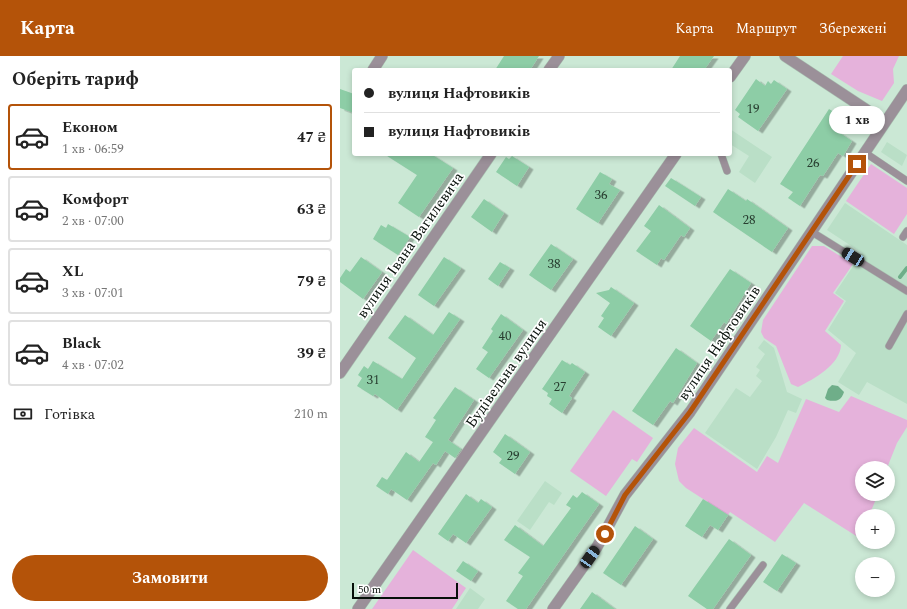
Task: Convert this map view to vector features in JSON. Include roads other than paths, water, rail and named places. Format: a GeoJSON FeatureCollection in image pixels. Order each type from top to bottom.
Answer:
{"type":"FeatureCollection","features":[{"type":"Feature","properties":{"kind":"street"},"geometry":{"type":"LineString","coordinates":[[374,68],[382,56]]}},
{"type":"Feature","properties":{"kind":"street"},"geometry":{"type":"LineString","coordinates":[[550,68],[559,56]]}},
{"type":"Feature","properties":{"kind":"street"},"geometry":{"type":"LineString","coordinates":[[732,74],[745,56]]}},
{"type":"Feature","properties":{"kind":"street"},"geometry":{"type":"LineString","coordinates":[[785,56],[885,122]]}},
{"type":"Feature","properties":{"kind":"street","name":"вулиця Нафтовиків"},"geometry":{"type":"LineString","coordinates":[[553,609],[597,547],[625,495],[690,412],[907,90]]}},
{"type":"Feature","properties":{"kind":"street","name":"вулиця Івана Вагилевича"},"geometry":{"type":"LineString","coordinates":[[340,373],[490,156]]}},
{"type":"Feature","properties":{"kind":"street","name":"Будівельна вулиця"},"geometry":{"type":"LineString","coordinates":[[358,609],[675,156]]}},
{"type":"Feature","properties":{"kind":"lane"},"geometry":{"type":"LineString","coordinates":[[864,152],[907,181]]}},
{"type":"Feature","properties":{"kind":"lane"},"geometry":{"type":"LineString","coordinates":[[722,156],[727,172]]}},
{"type":"Feature","properties":{"kind":"lane"},"geometry":{"type":"LineString","coordinates":[[903,237],[907,230]]}},
{"type":"Feature","properties":{"kind":"lane"},"geometry":{"type":"LineString","coordinates":[[812,232],[907,291]]}},
{"type":"Feature","properties":{"kind":"lane"},"geometry":{"type":"LineString","coordinates":[[889,346],[907,314]]}},
{"type":"Feature","properties":{"kind":"lane"},"geometry":{"type":"LineString","coordinates":[[730,609],[763,565]]}},
{"type":"Feature","properties":{"kind":"waterway"},"geometry":{"type":"LineString","coordinates":[[900,277],[907,268]]}}]}
